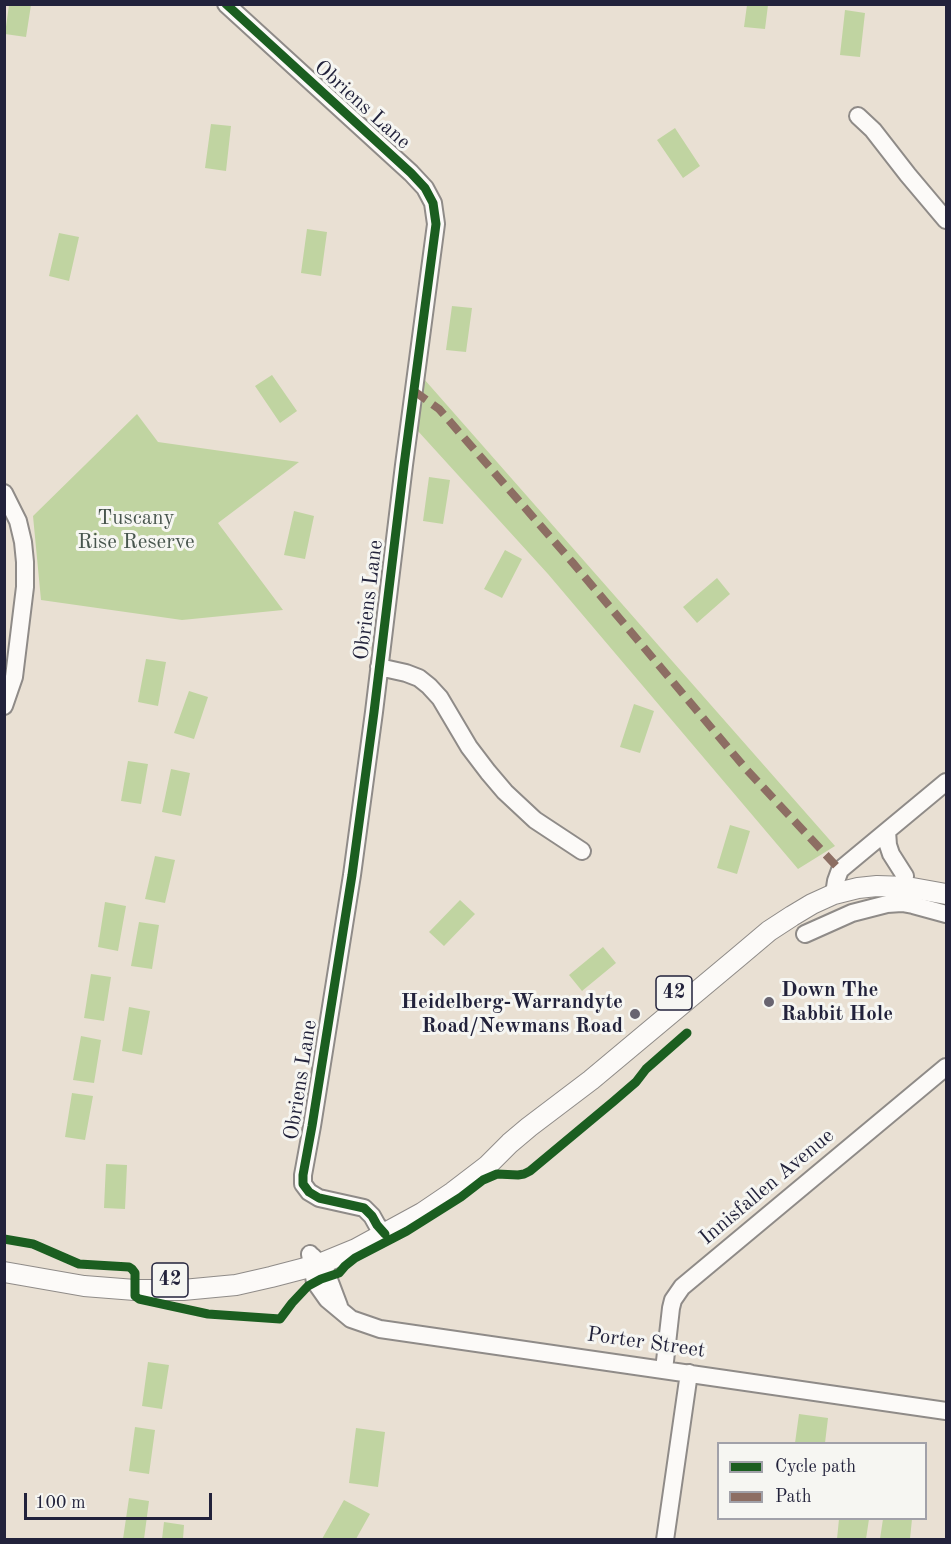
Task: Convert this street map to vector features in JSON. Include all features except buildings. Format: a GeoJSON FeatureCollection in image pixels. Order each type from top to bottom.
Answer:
{"type":"FeatureCollection","features":[{"type":"Feature","properties":{"kind":"main road","name":"42"},"geometry":{"type":"LineString","coordinates":[[4,1272],[84,1286],[135,1290],[183,1290],[236,1284],[271,1277],[356,1249],[381,1230],[422,1213],[453,1192],[769,931],[835,887],[873,874],[905,876],[946,884]]}},
{"type":"Feature","properties":{"kind":"main road","name":"42"},"geometry":{"type":"LineString","coordinates":[[835,887],[907,887],[946,894]]}},
{"type":"Feature","properties":{"kind":"street","name":"Obriens Lane"},"geometry":{"type":"LineString","coordinates":[[226,4],[411,173],[425,188],[433,203],[436,224],[402,476],[374,712],[351,875],[303,1175],[303,1184],[309,1192],[319,1198],[364,1208],[381,1230]]}},
{"type":"Feature","properties":{"kind":"street"},"geometry":{"type":"LineString","coordinates":[[858,116],[873,130],[946,219]]}},
{"type":"Feature","properties":{"kind":"street"},"geometry":{"type":"LineString","coordinates":[[4,493],[18,521],[23,542],[25,587],[14,677],[4,706]]}},
{"type":"Feature","properties":{"kind":"street"},"geometry":{"type":"LineString","coordinates":[[379,668],[418,678],[429,686],[440,698],[469,747],[505,792],[535,820],[582,851]]}},
{"type":"Feature","properties":{"kind":"street"},"geometry":{"type":"LineString","coordinates":[[835,887],[840,870],[946,782]]}},
{"type":"Feature","properties":{"kind":"street"},"geometry":{"type":"LineString","coordinates":[[887,831],[891,854],[905,876]]}},
{"type":"Feature","properties":{"kind":"street"},"geometry":{"type":"LineString","coordinates":[[805,934],[852,913],[887,904],[913,905],[946,914]]}},
{"type":"Feature","properties":{"kind":"street","name":"Innisfallen Avenue"},"geometry":{"type":"LineString","coordinates":[[664,1370],[671,1308],[673,1300],[682,1287],[946,1067]]}},
{"type":"Feature","properties":{"kind":"street","name":"Porter Street"},"geometry":{"type":"LineString","coordinates":[[315,1262],[315,1282],[327,1299],[351,1319],[380,1329],[946,1411]]}},
{"type":"Feature","properties":{"kind":"street"},"geometry":{"type":"LineString","coordinates":[[665,1539],[689,1373]]}},
{"type":"Feature","properties":{"kind":"green space"},"geometry":{"type":"Polygon","coordinates":[[[9,5],[31,5],[26,37],[5,34],[9,5]]]}},
{"type":"Feature","properties":{"kind":"green space"},"geometry":{"type":"Polygon","coordinates":[[[747,5],[768,5],[765,29],[744,27],[747,5]]]}},
{"type":"Feature","properties":{"kind":"green space"},"geometry":{"type":"Polygon","coordinates":[[[845,10],[865,13],[860,57],[840,55],[845,10]]]}},
{"type":"Feature","properties":{"kind":"green space"},"geometry":{"type":"Polygon","coordinates":[[[211,124],[231,126],[226,171],[205,168],[211,124]]]}},
{"type":"Feature","properties":{"kind":"green space"},"geometry":{"type":"Polygon","coordinates":[[[675,128],[700,166],[683,178],[657,140],[675,128]]]}},
{"type":"Feature","properties":{"kind":"green space"},"geometry":{"type":"Polygon","coordinates":[[[307,229],[327,232],[321,276],[301,273],[307,229]]]}},
{"type":"Feature","properties":{"kind":"green space"},"geometry":{"type":"Polygon","coordinates":[[[59,233],[79,237],[69,281],[49,276],[59,233]]]}},
{"type":"Feature","properties":{"kind":"green space"},"geometry":{"type":"Polygon","coordinates":[[[452,306],[472,308],[466,352],[446,350],[452,306]]]}},
{"type":"Feature","properties":{"kind":"green space"},"geometry":{"type":"Polygon","coordinates":[[[272,375],[297,411],[280,423],[255,386],[272,375]]]}},
{"type":"Feature","properties":{"kind":"green space"},"geometry":{"type":"Polygon","coordinates":[[[424,379],[835,846],[798,869],[548,574],[417,430],[424,379]]]}},
{"type":"Feature","properties":{"kind":"green space","name":"Tuscany Rise Reserve"},"geometry":{"type":"Polygon","coordinates":[[[137,414],[158,442],[299,462],[218,523],[283,610],[182,620],[41,600],[33,516],[137,414]]]}},
{"type":"Feature","properties":{"kind":"green space"},"geometry":{"type":"Polygon","coordinates":[[[429,477],[450,480],[443,524],[423,521],[429,477]]]}},
{"type":"Feature","properties":{"kind":"green space"},"geometry":{"type":"Polygon","coordinates":[[[294,511],[314,516],[305,559],[284,555],[294,511]]]}},
{"type":"Feature","properties":{"kind":"green space"},"geometry":{"type":"Polygon","coordinates":[[[505,550],[522,559],[502,598],[484,589],[505,550]]]}},
{"type":"Feature","properties":{"kind":"green space"},"geometry":{"type":"Polygon","coordinates":[[[717,578],[730,594],[697,623],[683,607],[717,578]]]}},
{"type":"Feature","properties":{"kind":"green space"},"geometry":{"type":"Polygon","coordinates":[[[146,659],[166,662],[158,706],[138,702],[146,659]]]}},
{"type":"Feature","properties":{"kind":"green space"},"geometry":{"type":"Polygon","coordinates":[[[189,691],[208,697],[194,739],[174,733],[189,691]]]}},
{"type":"Feature","properties":{"kind":"green space"},"geometry":{"type":"Polygon","coordinates":[[[634,704],[654,711],[640,753],[620,747],[634,704]]]}},
{"type":"Feature","properties":{"kind":"green space"},"geometry":{"type":"Polygon","coordinates":[[[128,761],[148,764],[141,804],[121,801],[128,761]]]}},
{"type":"Feature","properties":{"kind":"green space"},"geometry":{"type":"Polygon","coordinates":[[[171,769],[190,773],[181,816],[162,812],[171,769]]]}},
{"type":"Feature","properties":{"kind":"green space"},"geometry":{"type":"Polygon","coordinates":[[[730,825],[750,831],[737,874],[717,868],[730,825]]]}},
{"type":"Feature","properties":{"kind":"green space"},"geometry":{"type":"Polygon","coordinates":[[[155,856],[175,860],[165,903],[145,899],[155,856]]]}},
{"type":"Feature","properties":{"kind":"green space"},"geometry":{"type":"Polygon","coordinates":[[[460,900],[475,914],[444,946],[429,932],[460,900]]]}},
{"type":"Feature","properties":{"kind":"green space"},"geometry":{"type":"Polygon","coordinates":[[[105,902],[126,906],[118,951],[98,947],[105,902]]]}},
{"type":"Feature","properties":{"kind":"green space"},"geometry":{"type":"Polygon","coordinates":[[[139,922],[159,925],[152,969],[131,966],[139,922]]]}},
{"type":"Feature","properties":{"kind":"green space"},"geometry":{"type":"Polygon","coordinates":[[[603,947],[616,963],[582,991],[569,975],[603,947]]]}},
{"type":"Feature","properties":{"kind":"green space"},"geometry":{"type":"Polygon","coordinates":[[[91,974],[111,977],[104,1021],[84,1018],[91,974]]]}},
{"type":"Feature","properties":{"kind":"green space"},"geometry":{"type":"Polygon","coordinates":[[[129,1007],[150,1011],[142,1055],[122,1051],[129,1007]]]}},
{"type":"Feature","properties":{"kind":"green space"},"geometry":{"type":"Polygon","coordinates":[[[81,1036],[101,1040],[94,1083],[73,1080],[81,1036]]]}},
{"type":"Feature","properties":{"kind":"green space"},"geometry":{"type":"Polygon","coordinates":[[[72,1093],[93,1096],[85,1140],[65,1137],[72,1093]]]}},
{"type":"Feature","properties":{"kind":"green space"},"geometry":{"type":"Polygon","coordinates":[[[106,1164],[127,1165],[125,1209],[104,1208],[106,1164]]]}},
{"type":"Feature","properties":{"kind":"green space"},"geometry":{"type":"Polygon","coordinates":[[[148,1362],[169,1365],[162,1409],[142,1406],[148,1362]]]}},
{"type":"Feature","properties":{"kind":"green space"},"geometry":{"type":"Polygon","coordinates":[[[799,1414],[828,1418],[825,1442],[795,1442],[799,1414]]]}},
{"type":"Feature","properties":{"kind":"green space"},"geometry":{"type":"Polygon","coordinates":[[[135,1427],[155,1430],[149,1474],[129,1471],[135,1427]]]}},
{"type":"Feature","properties":{"kind":"green space"},"geometry":{"type":"Polygon","coordinates":[[[356,1428],[385,1432],[378,1487],[349,1483],[356,1428]]]}},
{"type":"Feature","properties":{"kind":"green space"},"geometry":{"type":"Polygon","coordinates":[[[129,1498],[149,1501],[144,1539],[123,1539],[129,1498]]]}},
{"type":"Feature","properties":{"kind":"green space"},"geometry":{"type":"Polygon","coordinates":[[[344,1500],[370,1514],[356,1539],[322,1539],[344,1500]]]}},
{"type":"Feature","properties":{"kind":"green space"},"geometry":{"type":"Polygon","coordinates":[[[839,1520],[869,1520],[866,1539],[837,1539],[839,1520]]]}},
{"type":"Feature","properties":{"kind":"green space"},"geometry":{"type":"Polygon","coordinates":[[[883,1520],[912,1520],[910,1539],[880,1539],[883,1520]]]}},
{"type":"Feature","properties":{"kind":"green space"},"geometry":{"type":"Polygon","coordinates":[[[164,1522],[184,1525],[183,1539],[162,1539],[164,1522]]]}},
{"type":"Feature","properties":{"kind":"marked path"},"geometry":{"type":"LineString","coordinates":[[414,391],[439,409],[573,563],[746,769],[840,870]]}},
{"type":"Feature","properties":{"kind":"cycle path"},"geometry":{"type":"LineString","coordinates":[[226,4],[411,173],[425,188],[433,203],[436,224],[352,875],[303,1175],[303,1184],[309,1192],[319,1198],[364,1208],[385,1234]]}},
{"type":"Feature","properties":{"kind":"cycle path"},"geometry":{"type":"LineString","coordinates":[[4,1239],[33,1244],[79,1264],[129,1267],[135,1273],[135,1296],[139,1299],[208,1314],[280,1319],[308,1286],[339,1273],[355,1258],[407,1231],[461,1197],[483,1180],[497,1174],[518,1175],[530,1171],[636,1082],[646,1069],[687,1033]]}},
{"type":"Feature","properties":{"kind":"place","name":"Down The Rabbit Hole"},"geometry":{"type":"Point","coordinates":[769,1002]}},
{"type":"Feature","properties":{"kind":"place","name":"Heidelberg-Warrandyte Road/Newmans Road"},"geometry":{"type":"Point","coordinates":[635,1014]}}]}
